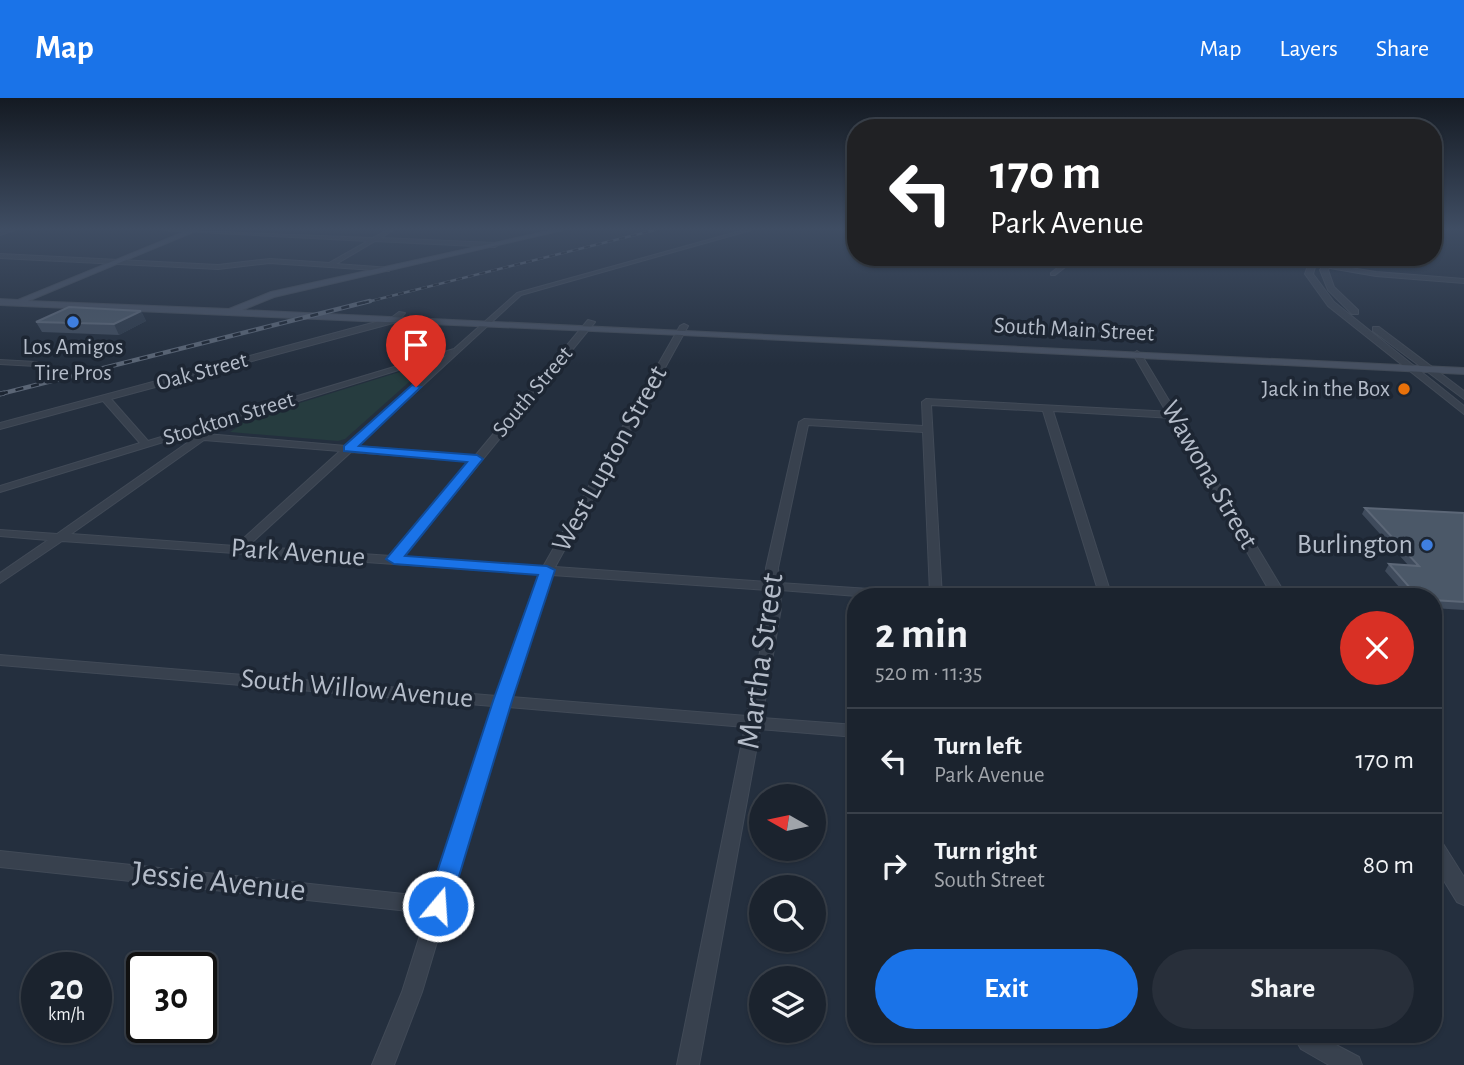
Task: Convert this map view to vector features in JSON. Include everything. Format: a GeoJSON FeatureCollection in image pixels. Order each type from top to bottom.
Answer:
{"type":"FeatureCollection","features":[{"type":"Feature","properties":{"kind":"main road"},"geometry":{"type":"LineString","coordinates":[[0,308],[81,275]]}},
{"type":"Feature","properties":{"kind":"main road"},"geometry":{"type":"LineString","coordinates":[[232,311],[271,295],[361,275]]}},
{"type":"Feature","properties":{"kind":"main road","name":"South Main Street"},"geometry":{"type":"LineString","coordinates":[[0,302],[683,329],[1137,354],[1415,364],[1464,363]]}},
{"type":"Feature","properties":{"kind":"main road","name":"South Main Street"},"geometry":{"type":"LineString","coordinates":[[923,341],[1400,360],[1429,369],[1464,371]]}},
{"type":"Feature","properties":{"kind":"main road"},"geometry":{"type":"LineString","coordinates":[[1137,354],[1190,350]]}},
{"type":"Feature","properties":{"kind":"street"},"geometry":{"type":"LineString","coordinates":[[238,549],[514,298],[536,287],[579,275]]}},
{"type":"Feature","properties":{"kind":"street"},"geometry":{"type":"LineString","coordinates":[[1310,275],[1319,292],[1400,360]]}},
{"type":"Feature","properties":{"kind":"street"},"geometry":{"type":"LineString","coordinates":[[1325,275],[1327,282],[1346,304],[1464,411]]}},
{"type":"Feature","properties":{"kind":"street"},"geometry":{"type":"LineString","coordinates":[[1389,275],[1464,282]]}},
{"type":"Feature","properties":{"kind":"street","name":"Oak Street"},"geometry":{"type":"LineString","coordinates":[[0,426],[398,317]]}},
{"type":"Feature","properties":{"kind":"street","name":"South Street"},"geometry":{"type":"LineString","coordinates":[[394,559],[589,325]]}},
{"type":"Feature","properties":{"kind":"street","name":"West Lupton Street"},"geometry":{"type":"LineString","coordinates":[[383,1065],[412,992],[502,701],[547,570],[683,329]]}},
{"type":"Feature","properties":{"kind":"street","name":"Stockton Street"},"geometry":{"type":"LineString","coordinates":[[0,489],[146,444],[201,432],[457,350]]}},
{"type":"Feature","properties":{"kind":"street","name":"Wawona Street"},"geometry":{"type":"LineString","coordinates":[[1137,354],[1275,588]]}},
{"type":"Feature","properties":{"kind":"street"},"geometry":{"type":"LineString","coordinates":[[0,362],[36,364]]}},
{"type":"Feature","properties":{"kind":"street"},"geometry":{"type":"LineString","coordinates":[[1429,369],[1464,396]]}},
{"type":"Feature","properties":{"kind":"street"},"geometry":{"type":"LineString","coordinates":[[105,398],[146,444]]}},
{"type":"Feature","properties":{"kind":"street"},"geometry":{"type":"LineString","coordinates":[[933,588],[926,401],[1173,415]]}},
{"type":"Feature","properties":{"kind":"street"},"geometry":{"type":"LineString","coordinates":[[1047,408],[1103,588]]}},
{"type":"Feature","properties":{"kind":"street"},"geometry":{"type":"LineString","coordinates":[[804,422],[928,429]]}},
{"type":"Feature","properties":{"kind":"street","name":"Martha Street"},"geometry":{"type":"LineString","coordinates":[[688,1065],[775,608],[772,568],[804,422]]}},
{"type":"Feature","properties":{"kind":"street"},"geometry":{"type":"LineString","coordinates":[[0,579],[201,432],[349,449],[477,459]]}},
{"type":"Feature","properties":{"kind":"street","name":"Park Avenue"},"geometry":{"type":"LineString","coordinates":[[0,533],[847,592]]}},
{"type":"Feature","properties":{"kind":"street","name":"South Willow Avenue"},"geometry":{"type":"LineString","coordinates":[[0,660],[847,730]]}},
{"type":"Feature","properties":{"kind":"street","name":"Jessie Avenue"},"geometry":{"type":"LineString","coordinates":[[0,859],[438,906]]}},
{"type":"Feature","properties":{"kind":"street"},"geometry":{"type":"LineString","coordinates":[[1442,860],[1464,895]]}},
{"type":"Feature","properties":{"kind":"street"},"geometry":{"type":"LineString","coordinates":[[1310,1043],[1351,1065]]}},
{"type":"Feature","properties":{"kind":"green space"},"geometry":{"type":"Polygon","coordinates":[[[422,365],[427,366],[345,439],[338,441],[230,432],[241,425],[239,422],[422,365]]]}},
{"type":"Feature","properties":{"kind":"building"},"geometry":{"type":"Polygon","coordinates":[[[69,307],[141,311],[114,324],[36,322],[69,307]]]}},
{"type":"Feature","properties":{"kind":"building","name":"Burlington"},"geometry":{"type":"Polygon","coordinates":[[[1365,508],[1464,513],[1464,602],[1442,601],[1442,588],[1410,588],[1389,564],[1419,566],[1365,508]]]}},
{"type":"Feature","properties":{"kind":"railway"},"geometry":{"type":"LineString","coordinates":[[363,303],[474,275]]}},
{"type":"Feature","properties":{"kind":"railway"},"geometry":{"type":"LineString","coordinates":[[4,393],[0,394],[370,301]]}},
{"type":"Feature","properties":{"kind":"place","name":"Los Amigos Tire Pros"},"geometry":{"type":"Point","coordinates":[73,322]}},
{"type":"Feature","properties":{"kind":"place","name":"Jack in the Box"},"geometry":{"type":"Point","coordinates":[1404,389]}},
{"type":"Feature","properties":{"kind":"place","name":"Burlington"},"geometry":{"type":"Point","coordinates":[1427,545]}},
{"type":"Feature","properties":{"kind":"route"},"geometry":{"type":"LineString","coordinates":[[416,387],[349,449],[477,459],[394,559],[547,570],[502,701],[438,906]]}}]}
